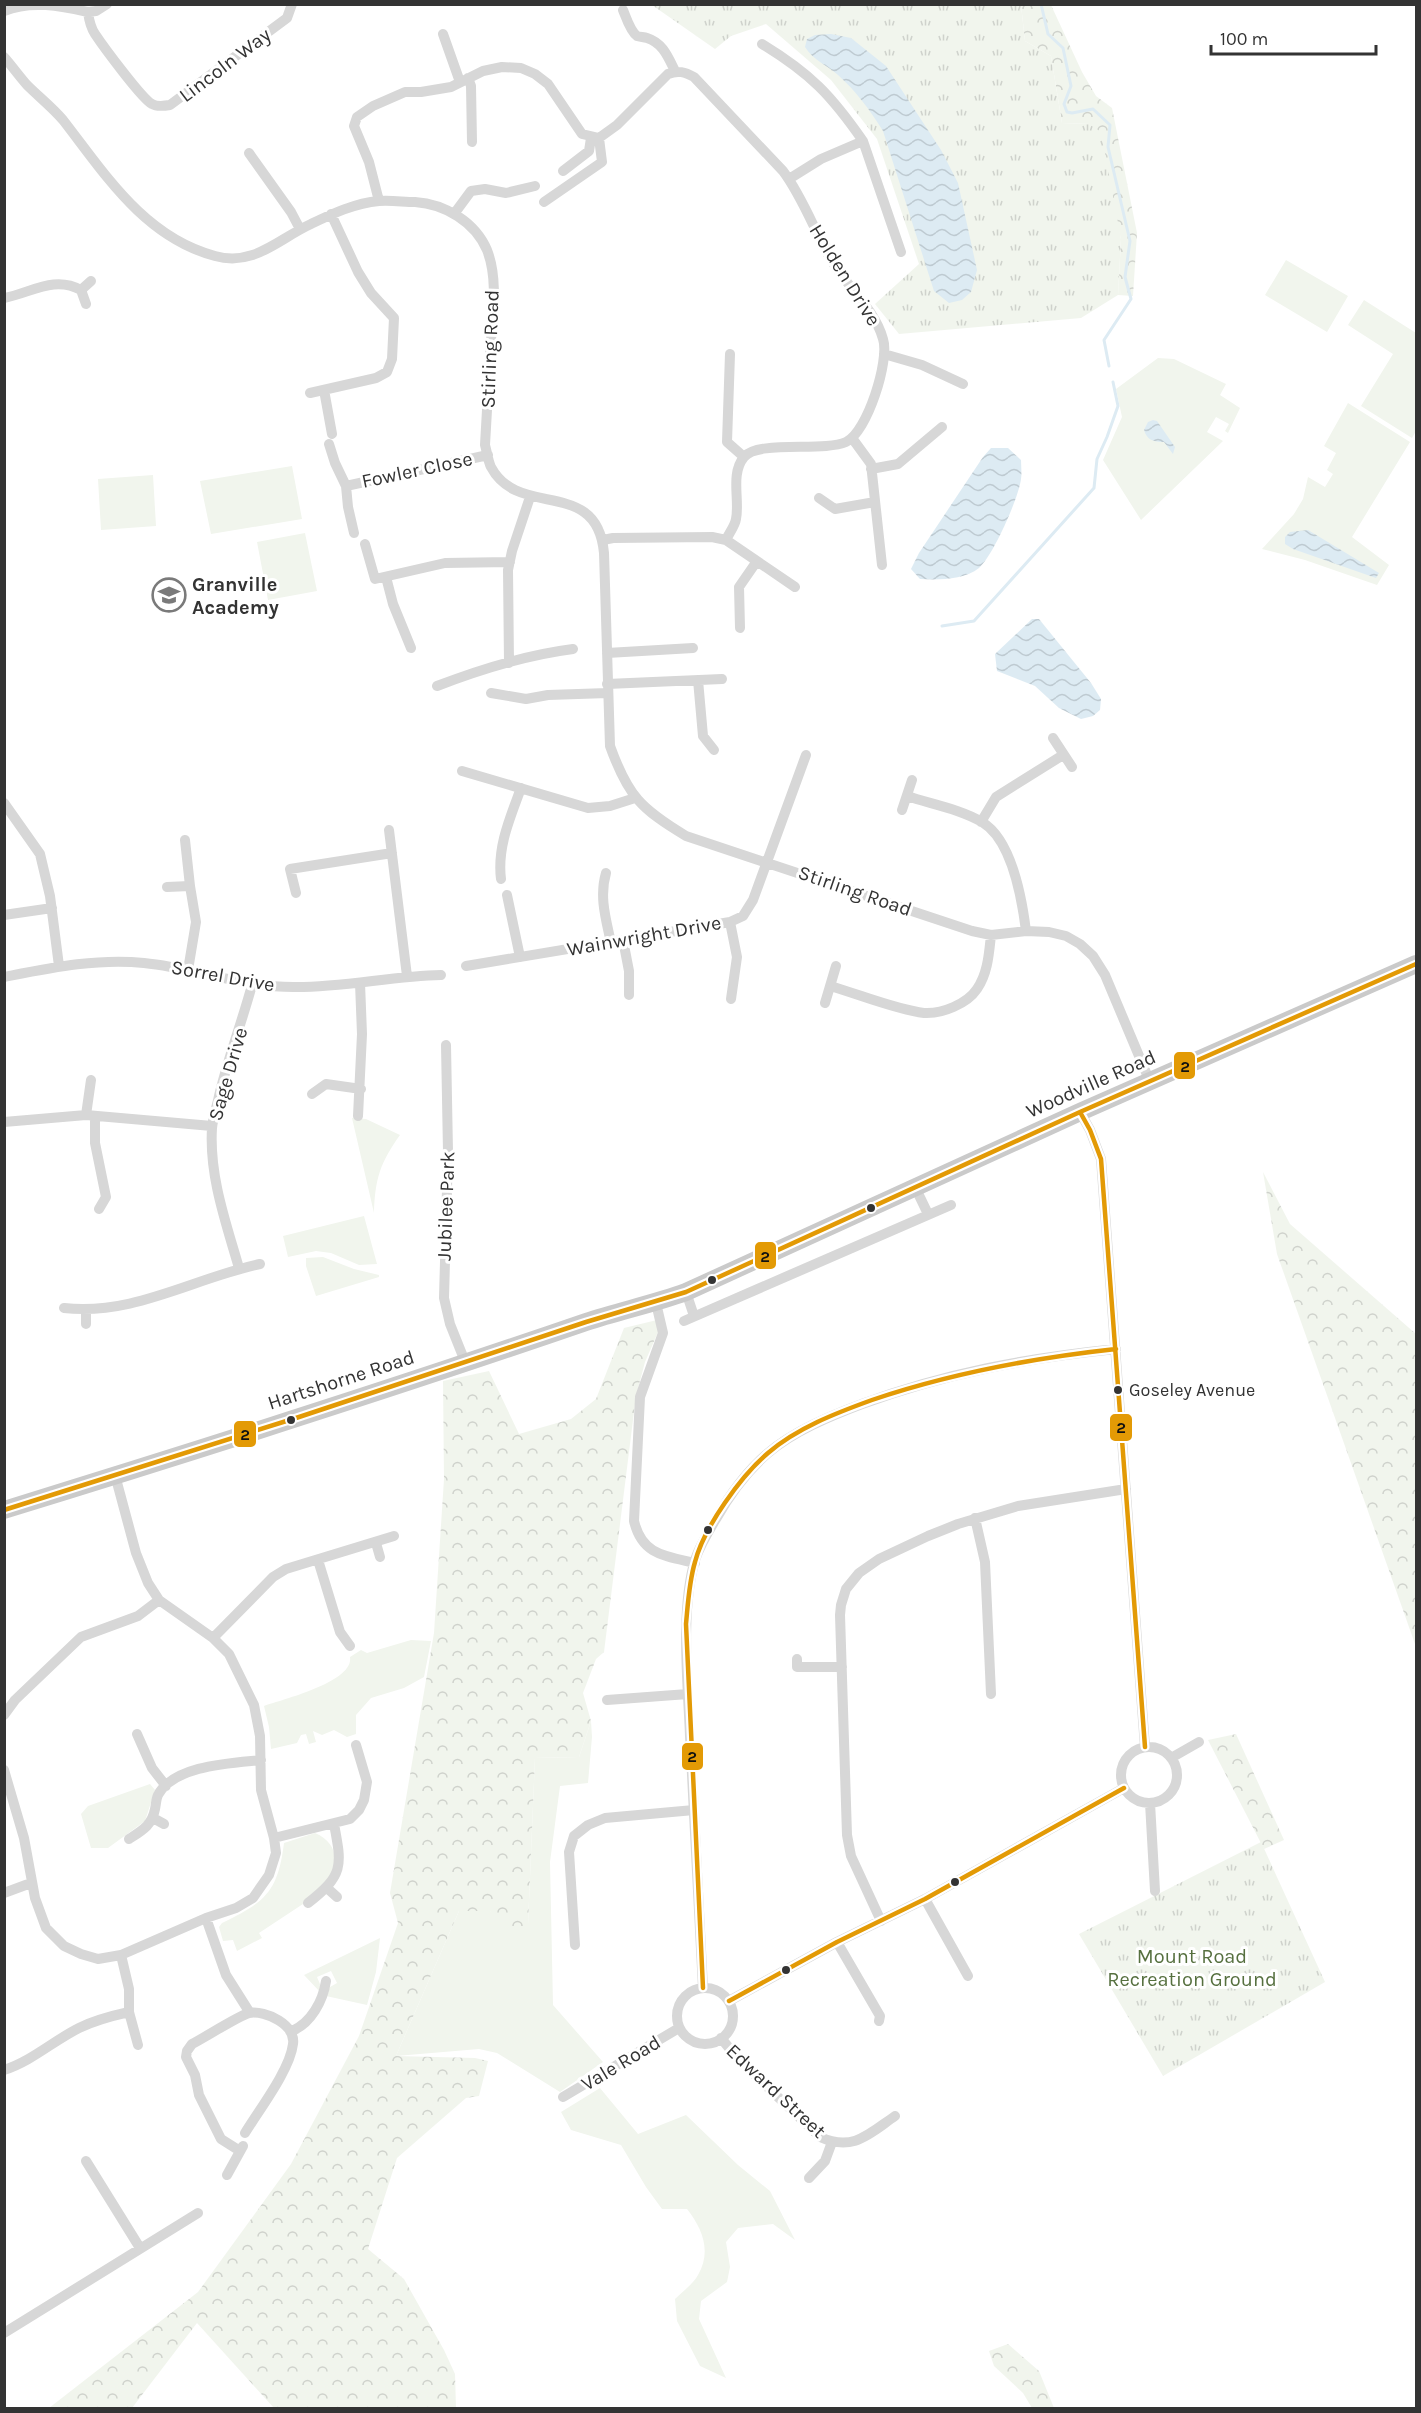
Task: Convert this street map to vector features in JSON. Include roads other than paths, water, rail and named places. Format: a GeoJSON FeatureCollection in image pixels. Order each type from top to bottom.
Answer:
{"type":"FeatureCollection","features":[{"type":"Feature","properties":{"kind":"main road","name":"Woodville Road"},"geometry":{"type":"LineString","coordinates":[[656,1303],[686,1292],[916,1189],[1080,1112],[1416,964]]}},
{"type":"Feature","properties":{"kind":"main road","name":"Hartshorne Road"},"geometry":{"type":"LineString","coordinates":[[4,1510],[466,1364],[590,1321],[656,1303]]}},
{"type":"Feature","properties":{"kind":"street"},"geometry":{"type":"LineString","coordinates":[[4,11],[16,6],[57,5],[88,12],[107,4]]}},
{"type":"Feature","properties":{"kind":"street","name":"Lincoln Way"},"geometry":{"type":"LineString","coordinates":[[88,12],[94,32],[109,52],[144,96],[152,104],[160,106],[170,105],[287,18],[292,4]]}},
{"type":"Feature","properties":{"kind":"street"},"geometry":{"type":"LineString","coordinates":[[563,171],[589,151],[595,138],[617,125],[668,74],[675,71],[667,53],[659,44],[637,35],[623,9]]}},
{"type":"Feature","properties":{"kind":"street"},"geometry":{"type":"LineString","coordinates":[[443,34],[464,80],[471,86],[472,142]]}},
{"type":"Feature","properties":{"kind":"street"},"geometry":{"type":"LineString","coordinates":[[762,44],[790,61],[815,81],[838,105],[863,141],[901,252]]}},
{"type":"Feature","properties":{"kind":"street","name":"Stirling Road"},"geometry":{"type":"LineString","coordinates":[[4,57],[61,118],[107,180],[165,233],[188,246],[216,256],[235,260],[246,259],[264,252],[300,229],[331,214],[379,201],[423,203],[446,209],[469,224],[487,250],[494,288],[485,445],[491,467],[503,482],[530,497],[571,503],[582,510],[596,524],[603,540],[610,746],[635,798],[646,810],[686,836],[767,861],[972,931],[991,935],[1026,931],[1049,932],[1066,936],[1080,944],[1093,956],[1105,975],[1150,1082]]}},
{"type":"Feature","properties":{"kind":"street"},"geometry":{"type":"LineString","coordinates":[[379,201],[369,162],[354,126],[357,117],[373,106],[405,92],[451,87],[483,71],[502,67],[521,68],[535,74],[548,84],[582,134],[595,138]]}},
{"type":"Feature","properties":{"kind":"street","name":"Holden Drive"},"geometry":{"type":"LineString","coordinates":[[675,71],[694,78],[789,179],[833,263],[876,322],[884,340],[884,354],[875,394],[857,434],[852,438]]}},
{"type":"Feature","properties":{"kind":"street"},"geometry":{"type":"LineString","coordinates":[[544,202],[603,162],[595,138]]}},
{"type":"Feature","properties":{"kind":"street"},"geometry":{"type":"LineString","coordinates":[[789,179],[821,159],[863,141]]}},
{"type":"Feature","properties":{"kind":"street"},"geometry":{"type":"LineString","coordinates":[[249,153],[291,212],[300,229]]}},
{"type":"Feature","properties":{"kind":"street"},"geometry":{"type":"LineString","coordinates":[[454,214],[471,191],[485,189],[506,193],[535,186]]}},
{"type":"Feature","properties":{"kind":"street"},"geometry":{"type":"LineString","coordinates":[[310,393],[376,378],[387,372],[393,359],[394,318],[371,293],[358,272],[331,214]]}},
{"type":"Feature","properties":{"kind":"street"},"geometry":{"type":"LineString","coordinates":[[81,290],[91,280]]}},
{"type":"Feature","properties":{"kind":"street"},"geometry":{"type":"LineString","coordinates":[[4,298],[48,284],[67,284],[81,290],[86,304]]}},
{"type":"Feature","properties":{"kind":"street"},"geometry":{"type":"LineString","coordinates":[[730,354],[727,442],[744,457]]}},
{"type":"Feature","properties":{"kind":"street"},"geometry":{"type":"LineString","coordinates":[[884,354],[922,365],[963,384]]}},
{"type":"Feature","properties":{"kind":"street","name":"Fowler Close"},"geometry":{"type":"LineString","coordinates":[[324,390],[335,463],[346,486],[354,533]]}},
{"type":"Feature","properties":{"kind":"street"},"geometry":{"type":"LineString","coordinates":[[872,469],[898,464],[942,427]]}},
{"type":"Feature","properties":{"kind":"street"},"geometry":{"type":"LineString","coordinates":[[726,540],[736,520],[737,469],[744,457],[751,452],[766,449],[833,446],[852,438],[864,452],[872,469],[882,565]]}},
{"type":"Feature","properties":{"kind":"street","name":"Fowler Close"},"geometry":{"type":"LineString","coordinates":[[346,486],[488,455]]}},
{"type":"Feature","properties":{"kind":"street"},"geometry":{"type":"LineString","coordinates":[[509,663],[510,562],[530,497]]}},
{"type":"Feature","properties":{"kind":"street"},"geometry":{"type":"LineString","coordinates":[[819,498],[835,509],[875,502]]}},
{"type":"Feature","properties":{"kind":"street"},"geometry":{"type":"LineString","coordinates":[[603,540],[690,537],[726,540],[795,587]]}},
{"type":"Feature","properties":{"kind":"street"},"geometry":{"type":"LineString","coordinates":[[365,544],[375,579],[445,563],[510,562]]}},
{"type":"Feature","properties":{"kind":"street"},"geometry":{"type":"LineString","coordinates":[[740,628],[739,587],[757,561]]}},
{"type":"Feature","properties":{"kind":"street"},"geometry":{"type":"LineString","coordinates":[[386,576],[393,604],[411,648]]}},
{"type":"Feature","properties":{"kind":"street"},"geometry":{"type":"LineString","coordinates":[[606,653],[693,648]]}},
{"type":"Feature","properties":{"kind":"street"},"geometry":{"type":"LineString","coordinates":[[437,686],[484,668],[540,653],[573,649]]}},
{"type":"Feature","properties":{"kind":"street"},"geometry":{"type":"LineString","coordinates":[[491,693],[526,699],[548,694],[722,679]]}},
{"type":"Feature","properties":{"kind":"street"},"geometry":{"type":"LineString","coordinates":[[698,680],[703,736],[714,750]]}},
{"type":"Feature","properties":{"kind":"street"},"geometry":{"type":"LineString","coordinates":[[1053,738],[1072,767]]}},
{"type":"Feature","properties":{"kind":"street","name":"Wainwright Drive"},"geometry":{"type":"LineString","coordinates":[[466,966],[730,922],[743,916],[753,900],[806,755]]}},
{"type":"Feature","properties":{"kind":"street"},"geometry":{"type":"LineString","coordinates":[[981,822],[996,797],[1063,755]]}},
{"type":"Feature","properties":{"kind":"street"},"geometry":{"type":"LineString","coordinates":[[462,771],[588,808],[610,806],[635,798]]}},
{"type":"Feature","properties":{"kind":"street"},"geometry":{"type":"LineString","coordinates":[[902,810],[912,780]]}},
{"type":"Feature","properties":{"kind":"street"},"geometry":{"type":"LineString","coordinates":[[501,879],[499,864],[501,849],[521,789]]}},
{"type":"Feature","properties":{"kind":"street"},"geometry":{"type":"LineString","coordinates":[[907,796],[981,822],[990,828],[1007,854],[1020,894],[1026,931]]}},
{"type":"Feature","properties":{"kind":"street"},"geometry":{"type":"LineString","coordinates":[[4,803],[40,854],[52,908],[58,966]]}},
{"type":"Feature","properties":{"kind":"street"},"geometry":{"type":"LineString","coordinates":[[389,830],[407,976]]}},
{"type":"Feature","properties":{"kind":"street"},"geometry":{"type":"LineString","coordinates":[[185,840],[196,922],[188,970]]}},
{"type":"Feature","properties":{"kind":"street"},"geometry":{"type":"LineString","coordinates":[[296,893],[290,869],[392,853]]}},
{"type":"Feature","properties":{"kind":"street"},"geometry":{"type":"LineString","coordinates":[[606,873],[602,886],[603,907],[611,943]]}},
{"type":"Feature","properties":{"kind":"street"},"geometry":{"type":"LineString","coordinates":[[166,887],[190,886]]}},
{"type":"Feature","properties":{"kind":"street"},"geometry":{"type":"LineString","coordinates":[[507,895],[520,957]]}},
{"type":"Feature","properties":{"kind":"street"},"geometry":{"type":"LineString","coordinates":[[4,915],[52,908]]}},
{"type":"Feature","properties":{"kind":"street"},"geometry":{"type":"LineString","coordinates":[[730,922],[737,957],[731,999]]}},
{"type":"Feature","properties":{"kind":"street"},"geometry":{"type":"LineString","coordinates":[[830,986],[925,1013],[946,1010],[963,1003],[977,990],[988,959],[991,935]]}},
{"type":"Feature","properties":{"kind":"street"},"geometry":{"type":"LineString","coordinates":[[623,940],[629,971],[629,995]]}},
{"type":"Feature","properties":{"kind":"street","name":"Sorrel Drive"},"geometry":{"type":"LineString","coordinates":[[4,977],[58,966],[104,962],[144,963],[188,970],[252,985],[297,987],[360,983],[407,976],[441,975]]}},
{"type":"Feature","properties":{"kind":"street"},"geometry":{"type":"LineString","coordinates":[[825,1003],[836,966]]}},
{"type":"Feature","properties":{"kind":"street"},"geometry":{"type":"LineString","coordinates":[[358,1116],[361,1089],[360,983]]}},
{"type":"Feature","properties":{"kind":"street","name":"Sage Drive"},"geometry":{"type":"LineString","coordinates":[[239,1268],[221,1207],[213,1163],[212,1126],[226,1067],[243,1020],[252,985]]}},
{"type":"Feature","properties":{"kind":"street","name":"Jubilee Park"},"geometry":{"type":"LineString","coordinates":[[446,1045],[448,1152],[444,1298],[450,1324],[466,1364]]}},
{"type":"Feature","properties":{"kind":"street"},"geometry":{"type":"LineString","coordinates":[[91,1080],[94,1143],[106,1197],[99,1209]]}},
{"type":"Feature","properties":{"kind":"street"},"geometry":{"type":"LineString","coordinates":[[312,1094],[326,1084],[361,1089]]}},
{"type":"Feature","properties":{"kind":"street"},"geometry":{"type":"LineString","coordinates":[[1080,1112],[1101,1159],[1145,1747]]}},
{"type":"Feature","properties":{"kind":"street"},"geometry":{"type":"LineString","coordinates":[[4,1122],[91,1116],[212,1126]]}},
{"type":"Feature","properties":{"kind":"street"},"geometry":{"type":"LineString","coordinates":[[916,1189],[928,1214]]}},
{"type":"Feature","properties":{"kind":"street"},"geometry":{"type":"LineString","coordinates":[[686,1292],[689,1318],[951,1204]]}},
{"type":"Feature","properties":{"kind":"street"},"geometry":{"type":"LineString","coordinates":[[64,1308],[86,1310],[140,1302],[260,1263]]}},
{"type":"Feature","properties":{"kind":"street"},"geometry":{"type":"LineString","coordinates":[[656,1303],[663,1332],[640,1397],[634,1521],[636,1530],[647,1547],[665,1557],[695,1563]]}},
{"type":"Feature","properties":{"kind":"street"},"geometry":{"type":"LineString","coordinates":[[86,1310],[86,1324]]}},
{"type":"Feature","properties":{"kind":"street"},"geometry":{"type":"LineString","coordinates":[[703,1988],[688,1694],[687,1615],[695,1563],[700,1547],[719,1512],[743,1478],[769,1452],[818,1423],[886,1395],[954,1374],[1063,1354],[1116,1349]]}},
{"type":"Feature","properties":{"kind":"street"},"geometry":{"type":"LineString","coordinates":[[4,1770],[24,1838],[31,1883],[46,1928],[64,1946],[98,1959],[121,1955],[206,1918],[236,1908],[253,1898],[264,1884],[272,1866],[276,1853],[261,1790],[260,1736],[254,1705],[238,1668],[229,1654],[213,1638],[159,1600],[148,1583],[136,1553],[116,1475]]}},
{"type":"Feature","properties":{"kind":"street"},"geometry":{"type":"LineString","coordinates":[[881,1921],[856,1869],[847,1835],[841,1605],[846,1589],[866,1566],[975,1518],[1018,1506],[1126,1489]]}},
{"type":"Feature","properties":{"kind":"street"},"geometry":{"type":"LineString","coordinates":[[975,1518],[985,1562],[991,1694]]}},
{"type":"Feature","properties":{"kind":"street"},"geometry":{"type":"LineString","coordinates":[[213,1638],[273,1577],[286,1569],[394,1536]]}},
{"type":"Feature","properties":{"kind":"street"},"geometry":{"type":"LineString","coordinates":[[376,1543],[380,1557]]}},
{"type":"Feature","properties":{"kind":"street"},"geometry":{"type":"LineString","coordinates":[[318,1560],[340,1632],[350,1646]]}},
{"type":"Feature","properties":{"kind":"street"},"geometry":{"type":"LineString","coordinates":[[4,1715],[15,1700],[81,1637],[138,1617],[159,1600]]}},
{"type":"Feature","properties":{"kind":"street"},"geometry":{"type":"LineString","coordinates":[[797,1659],[797,1667],[842,1667]]}},
{"type":"Feature","properties":{"kind":"street"},"geometry":{"type":"LineString","coordinates":[[607,1700],[688,1694]]}},
{"type":"Feature","properties":{"kind":"street"},"geometry":{"type":"LineString","coordinates":[[137,1734],[152,1768],[166,1786]]}},
{"type":"Feature","properties":{"kind":"street"},"geometry":{"type":"LineString","coordinates":[[1171,1758],[1199,1742]]}},
{"type":"Feature","properties":{"kind":"street"},"geometry":{"type":"LineString","coordinates":[[274,1838],[350,1819],[359,1809],[364,1800],[367,1782],[356,1744]]}},
{"type":"Feature","properties":{"kind":"street"},"geometry":{"type":"LineString","coordinates":[[1145,1747],[1159,1749],[1171,1758],[1176,1769],[1174,1786],[1162,1800],[1150,1803],[1140,1802],[1131,1796],[1124,1788],[1121,1778],[1122,1767],[1127,1758],[1135,1750],[1145,1747]]}},
{"type":"Feature","properties":{"kind":"street"},"geometry":{"type":"LineString","coordinates":[[129,1839],[147,1828],[153,1818],[158,1795],[166,1786],[186,1773],[210,1766],[261,1760]]}},
{"type":"Feature","properties":{"kind":"street"},"geometry":{"type":"LineString","coordinates":[[729,2001],[837,1942],[925,1899],[1124,1788]]}},
{"type":"Feature","properties":{"kind":"street"},"geometry":{"type":"LineString","coordinates":[[1150,1803],[1155,1891]]}},
{"type":"Feature","properties":{"kind":"street"},"geometry":{"type":"LineString","coordinates":[[575,1945],[569,1852],[574,1836],[588,1825],[605,1818],[694,1810]]}},
{"type":"Feature","properties":{"kind":"street"},"geometry":{"type":"LineString","coordinates":[[153,1818],[164,1824]]}},
{"type":"Feature","properties":{"kind":"street"},"geometry":{"type":"LineString","coordinates":[[308,1903],[327,1888],[337,1874],[339,1852],[334,1824]]}},
{"type":"Feature","properties":{"kind":"street"},"geometry":{"type":"LineString","coordinates":[[4,1893],[31,1883]]}},
{"type":"Feature","properties":{"kind":"street"},"geometry":{"type":"LineString","coordinates":[[327,1888],[337,1897]]}},
{"type":"Feature","properties":{"kind":"street"},"geometry":{"type":"LineString","coordinates":[[925,1899],[968,1976]]}},
{"type":"Feature","properties":{"kind":"street"},"geometry":{"type":"LineString","coordinates":[[206,1918],[226,1975],[250,2013]]}},
{"type":"Feature","properties":{"kind":"street"},"geometry":{"type":"LineString","coordinates":[[837,1942],[880,2016],[879,2021]]}},
{"type":"Feature","properties":{"kind":"street"},"geometry":{"type":"LineString","coordinates":[[121,1955],[129,1989],[129,2012],[138,2045]]}},
{"type":"Feature","properties":{"kind":"street"},"geometry":{"type":"LineString","coordinates":[[292,2031],[302,2027],[314,2012],[324,1993],[326,1981]]}},
{"type":"Feature","properties":{"kind":"street"},"geometry":{"type":"LineString","coordinates":[[703,1988],[713,1989],[722,1994],[729,2001],[732,2011],[732,2021],[728,2031],[721,2038],[703,2043],[685,2036],[676,2014],[680,2001],[690,1991],[703,1988]]}},
{"type":"Feature","properties":{"kind":"street"},"geometry":{"type":"LineString","coordinates":[[4,2070],[18,2066],[77,2029],[100,2019],[129,2012]]}},
{"type":"Feature","properties":{"kind":"street"},"geometry":{"type":"LineString","coordinates":[[227,2175],[242,2149],[220,2139],[198,2095],[198,2085],[186,2057],[186,2051],[192,2044],[250,2013],[271,2017],[284,2023],[292,2031],[292,2049],[279,2080],[245,2133]]}},
{"type":"Feature","properties":{"kind":"street","name":"Vale Road"},"geometry":{"type":"LineString","coordinates":[[563,2097],[680,2028]]}},
{"type":"Feature","properties":{"kind":"street","name":"Edward Street"},"geometry":{"type":"LineString","coordinates":[[721,2038],[738,2059],[820,2137],[832,2142],[860,2140],[895,2115]]}},
{"type":"Feature","properties":{"kind":"street","name":"Edward Street"},"geometry":{"type":"LineString","coordinates":[[809,2178],[825,2161],[832,2142]]}},
{"type":"Feature","properties":{"kind":"street"},"geometry":{"type":"LineString","coordinates":[[86,2161],[140,2248]]}},
{"type":"Feature","properties":{"kind":"street"},"geometry":{"type":"LineString","coordinates":[[4,2333],[198,2213]]}},
{"type":"Feature","properties":{"kind":"water"},"geometry":{"type":"Polygon","coordinates":[[[831,34],[851,38],[886,66],[941,150],[958,183],[977,270],[971,292],[962,300],[949,303],[934,291],[883,131],[851,88],[805,47],[807,39],[815,35],[831,34]]]}},
{"type":"Feature","properties":{"kind":"water"},"geometry":{"type":"Polygon","coordinates":[[[1157,421],[1175,447],[1173,454],[1164,442],[1154,441],[1147,436],[1144,430],[1148,422],[1157,421]]]}},
{"type":"Feature","properties":{"kind":"water"},"geometry":{"type":"Polygon","coordinates":[[[991,448],[1008,448],[1021,460],[1021,477],[1011,512],[991,552],[979,568],[966,575],[920,579],[911,569],[919,553],[991,448]]]}},
{"type":"Feature","properties":{"kind":"water"},"geometry":{"type":"Polygon","coordinates":[[[1308,530],[1379,573],[1376,578],[1293,549],[1285,544],[1285,537],[1290,532],[1308,530]]]}},
{"type":"Feature","properties":{"kind":"water"},"geometry":{"type":"Polygon","coordinates":[[[1032,619],[1039,619],[1091,683],[1101,699],[1100,710],[1093,716],[1081,719],[1059,708],[1035,686],[997,671],[995,654],[1032,619]]]}},
{"type":"Feature","properties":{"kind":"waterway"},"geometry":{"type":"LineString","coordinates":[[1041,4],[1048,34],[1063,48],[1071,86],[1064,104],[1067,112],[1093,109],[1110,125],[1108,147],[1130,241],[1125,277],[1131,299],[1104,340],[1109,366]]}},
{"type":"Feature","properties":{"kind":"waterway"},"geometry":{"type":"LineString","coordinates":[[942,626],[974,621],[1094,488],[1097,459],[1118,406],[1113,382]]}},
{"type":"Feature","properties":{"kind":"place","name":"Granville Academy"},"geometry":{"type":"Point","coordinates":[169,595]}},
{"type":"Feature","properties":{"kind":"place","name":"Goseley Avenue"},"geometry":{"type":"Point","coordinates":[1118,1390]}},
{"type":"Feature","properties":{"kind":"park label","name":"Mount Road Recreation Ground"},"geometry":{"type":"Point","coordinates":[1192,1968]}}]}
